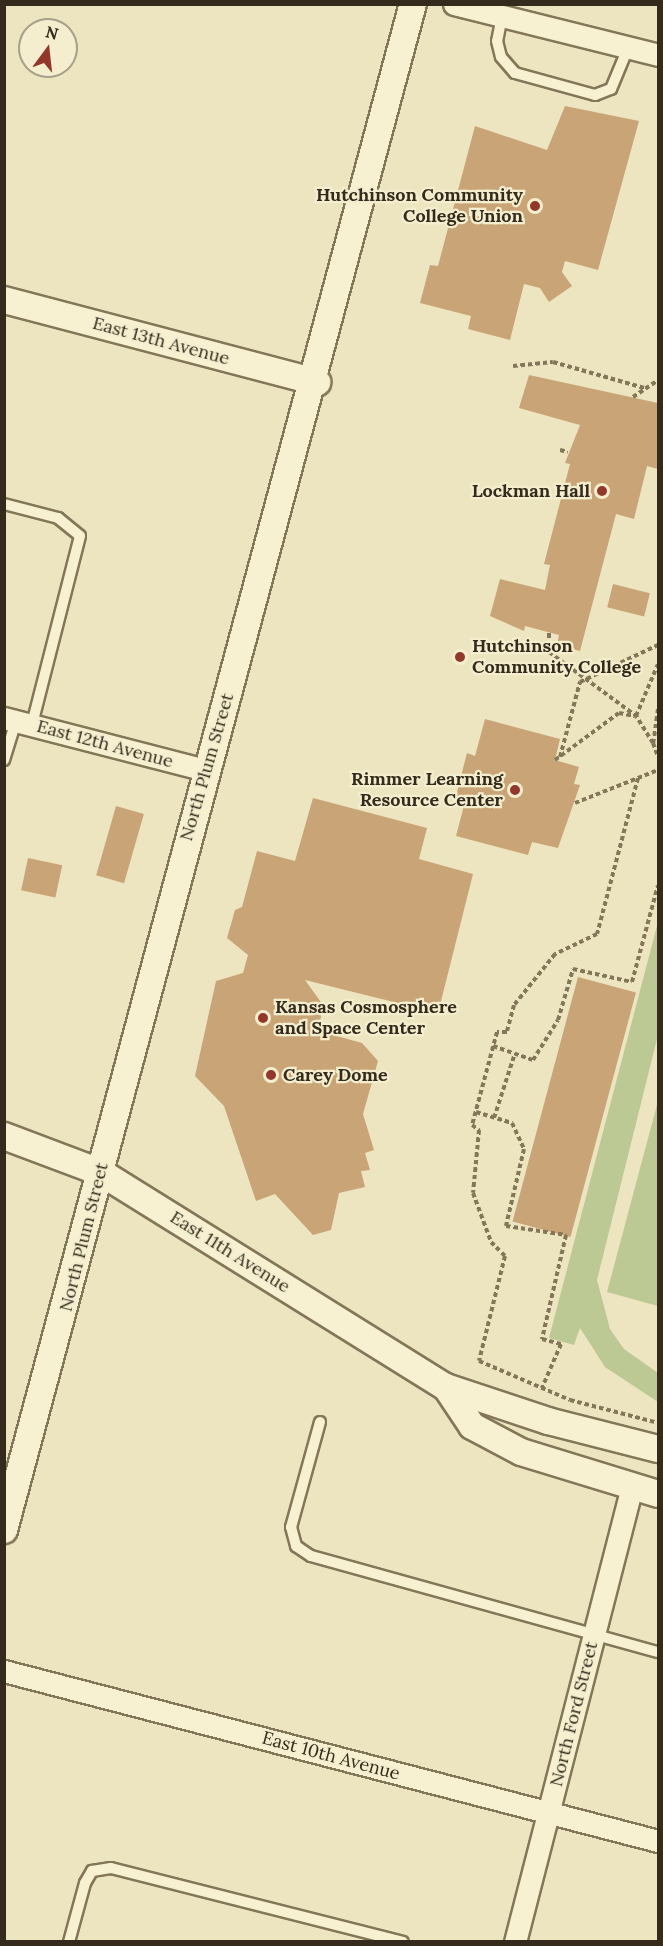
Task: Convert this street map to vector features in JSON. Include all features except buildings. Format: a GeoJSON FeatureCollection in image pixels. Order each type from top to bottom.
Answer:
{"type":"FeatureCollection","features":[{"type":"Feature","properties":{"kind":"street","name":"North Plum Street"},"geometry":{"type":"LineString","coordinates":[[4,1530],[205,770],[317,382],[413,4]]}},
{"type":"Feature","properties":{"kind":"street"},"geometry":{"type":"LineString","coordinates":[[467,6],[658,55]]}},
{"type":"Feature","properties":{"kind":"street","name":"East 13th Avenue"},"geometry":{"type":"LineString","coordinates":[[4,300],[317,382]]}},
{"type":"Feature","properties":{"kind":"street","name":"East 12th Avenue"},"geometry":{"type":"LineString","coordinates":[[17,721],[205,770]]}},
{"type":"Feature","properties":{"kind":"street","name":"East 11th Avenue"},"geometry":{"type":"LineString","coordinates":[[4,1136],[100,1172],[446,1387],[548,1421],[658,1449]]}},
{"type":"Feature","properties":{"kind":"street","name":"East 11th Avenue"},"geometry":{"type":"LineString","coordinates":[[446,1387],[472,1426],[521,1452],[658,1494]]}},
{"type":"Feature","properties":{"kind":"street","name":"North Ford Street"},"geometry":{"type":"LineString","coordinates":[[515,1941],[632,1487]]}},
{"type":"Feature","properties":{"kind":"street","name":"East 10th Avenue"},"geometry":{"type":"LineString","coordinates":[[4,1671],[658,1841]]}},
{"type":"Feature","properties":{"kind":"lane"},"geometry":{"type":"LineString","coordinates":[[502,16],[497,41],[501,57],[516,73],[595,95],[611,89],[628,48]]}},
{"type":"Feature","properties":{"kind":"lane"},"geometry":{"type":"LineString","coordinates":[[4,504],[58,518],[80,536],[4,760]]}},
{"type":"Feature","properties":{"kind":"lane"},"geometry":{"type":"LineString","coordinates":[[320,1422],[291,1527],[296,1546],[310,1556],[658,1652]]}},
{"type":"Feature","properties":{"kind":"lane"},"geometry":{"type":"LineString","coordinates":[[69,1941],[85,1883],[92,1871],[111,1868],[403,1941]]}},
{"type":"Feature","properties":{"kind":"path"},"geometry":{"type":"LineString","coordinates":[[513,366],[553,362],[644,388]]}},
{"type":"Feature","properties":{"kind":"path"},"geometry":{"type":"LineString","coordinates":[[633,397],[658,380]]}},
{"type":"Feature","properties":{"kind":"path"},"geometry":{"type":"LineString","coordinates":[[560,450],[568,452]]}},
{"type":"Feature","properties":{"kind":"path"},"geometry":{"type":"LineString","coordinates":[[549,633],[549,652],[588,678],[636,716],[653,743],[658,758]]}},
{"type":"Feature","properties":{"kind":"path"},"geometry":{"type":"LineString","coordinates":[[560,757],[580,682],[658,645]]}},
{"type":"Feature","properties":{"kind":"path"},"geometry":{"type":"LineString","coordinates":[[636,716],[658,664]]}},
{"type":"Feature","properties":{"kind":"path"},"geometry":{"type":"LineString","coordinates":[[653,743],[658,710]]}},
{"type":"Feature","properties":{"kind":"path"},"geometry":{"type":"LineString","coordinates":[[555,760],[619,714],[636,716]]}},
{"type":"Feature","properties":{"kind":"path"},"geometry":{"type":"LineString","coordinates":[[574,803],[658,770]]}},
{"type":"Feature","properties":{"kind":"path"},"geometry":{"type":"LineString","coordinates":[[638,778],[597,934],[555,954],[529,982],[507,1032],[497,1032],[472,1125],[479,1130],[473,1193],[491,1242],[505,1256],[479,1361],[542,1388],[658,1423]]}},
{"type":"Feature","properties":{"kind":"path"},"geometry":{"type":"LineString","coordinates":[[493,1046],[533,1059],[545,1045],[573,969],[632,982],[658,885]]}},
{"type":"Feature","properties":{"kind":"path"},"geometry":{"type":"LineString","coordinates":[[495,1118],[515,1053]]}},
{"type":"Feature","properties":{"kind":"path"},"geometry":{"type":"LineString","coordinates":[[476,1112],[512,1123],[524,1149],[506,1226],[566,1235],[542,1339],[561,1344],[542,1388]]}},
{"type":"Feature","properties":{"kind":"green space"},"geometry":{"type":"Polygon","coordinates":[[[658,922],[658,1035],[597,1280],[610,1329],[624,1349],[658,1373],[658,1402],[605,1367],[580,1328],[574,1345],[549,1338],[658,922]]]}},
{"type":"Feature","properties":{"kind":"green space"},"geometry":{"type":"Polygon","coordinates":[[[658,1101],[658,1306],[607,1292],[658,1101]]]}},
{"type":"Feature","properties":{"kind":"place","name":"Hutchinson Community College Union"},"geometry":{"type":"Point","coordinates":[535,206]}},
{"type":"Feature","properties":{"kind":"place","name":"Lockman Hall"},"geometry":{"type":"Point","coordinates":[602,491]}},
{"type":"Feature","properties":{"kind":"place","name":"Hutchinson Community College"},"geometry":{"type":"Point","coordinates":[460,657]}},
{"type":"Feature","properties":{"kind":"place","name":"Rimmer Learning Resource Center"},"geometry":{"type":"Point","coordinates":[515,790]}},
{"type":"Feature","properties":{"kind":"place","name":"Kansas Cosmosphere and Space Center"},"geometry":{"type":"Point","coordinates":[263,1018]}},
{"type":"Feature","properties":{"kind":"place","name":"Carey Dome"},"geometry":{"type":"Point","coordinates":[271,1075]}}]}
